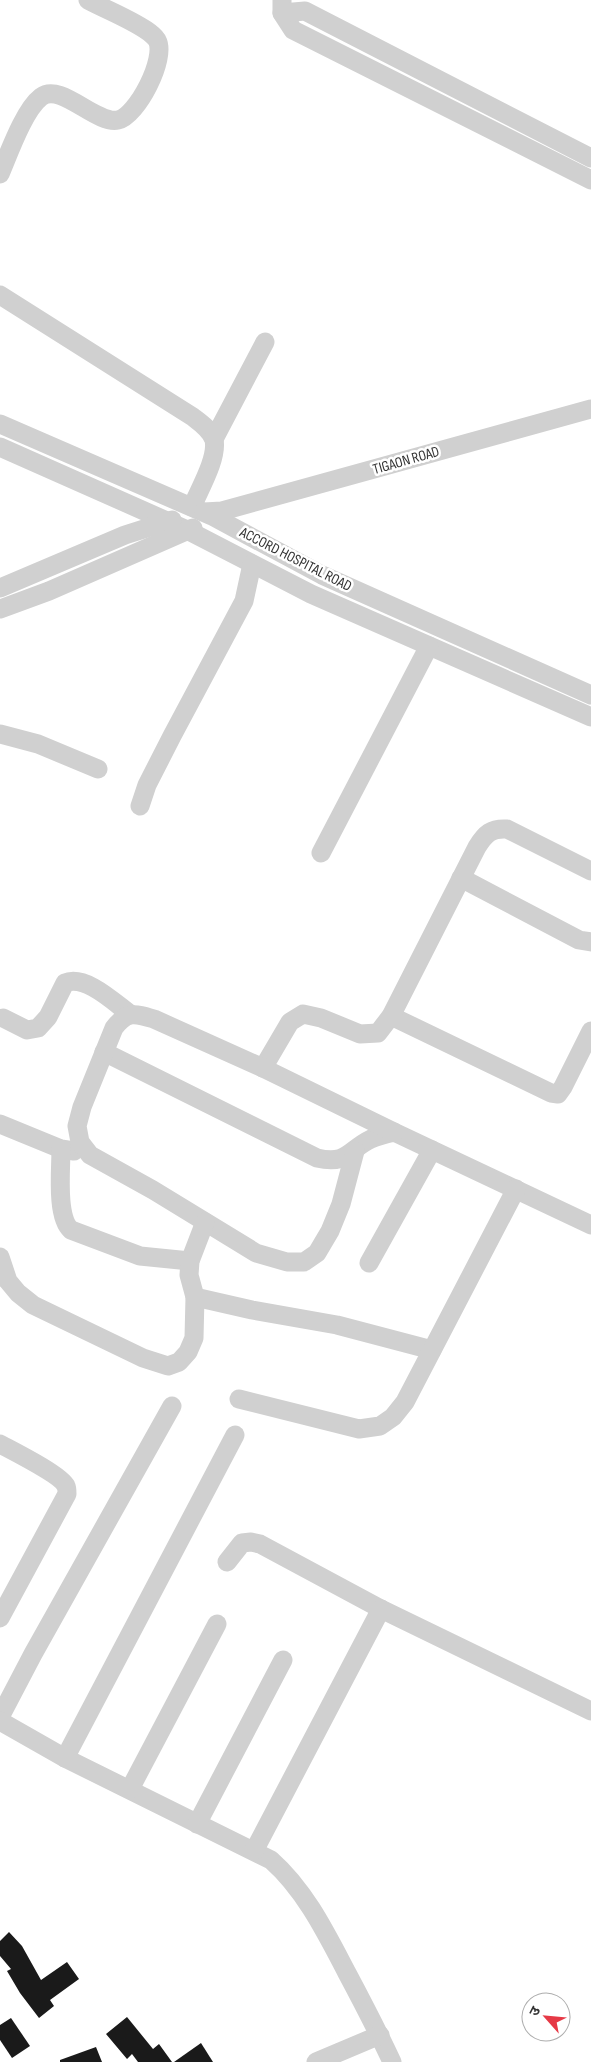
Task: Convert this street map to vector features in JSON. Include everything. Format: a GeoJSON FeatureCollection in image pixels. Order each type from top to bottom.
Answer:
{"type":"FeatureCollection","features":[{"type":"Feature","properties":{"kind":"street"},"geometry":{"type":"LineString","coordinates":[[0,174],[31,108],[42,96],[53,94],[104,118],[117,121],[130,114],[140,100],[156,66],[159,49],[157,40],[147,30],[88,0]]}},
{"type":"Feature","properties":{"kind":"street"},"geometry":{"type":"LineString","coordinates":[[282,6],[304,11],[591,158]]}},
{"type":"Feature","properties":{"kind":"street"},"geometry":{"type":"LineString","coordinates":[[282,6],[293,30],[591,180]]}},
{"type":"Feature","properties":{"kind":"street"},"geometry":{"type":"LineString","coordinates":[[0,295],[193,417],[208,429],[214,439]]}},
{"type":"Feature","properties":{"kind":"street"},"geometry":{"type":"LineString","coordinates":[[0,609],[49,591],[187,530],[208,512],[214,439],[265,342]]}},
{"type":"Feature","properties":{"kind":"street","name":"TIGAON ROAD"},"geometry":{"type":"LineString","coordinates":[[208,512],[591,409]]}},
{"type":"Feature","properties":{"kind":"street","name":"ACCORD HOSPITAL ROAD"},"geometry":{"type":"LineString","coordinates":[[0,424],[208,512],[322,575],[591,695]]}},
{"type":"Feature","properties":{"kind":"street"},"geometry":{"type":"LineString","coordinates":[[0,447],[187,530],[311,594],[591,717]]}},
{"type":"Feature","properties":{"kind":"street"},"geometry":{"type":"LineString","coordinates":[[0,588],[125,535],[208,512]]}},
{"type":"Feature","properties":{"kind":"street"},"geometry":{"type":"LineString","coordinates":[[140,806],[164,750],[244,601],[252,564]]}},
{"type":"Feature","properties":{"kind":"street"},"geometry":{"type":"LineString","coordinates":[[321,853],[429,646]]}},
{"type":"Feature","properties":{"kind":"street"},"geometry":{"type":"LineString","coordinates":[[0,734],[38,744],[98,769]]}},
{"type":"Feature","properties":{"kind":"street"},"geometry":{"type":"LineString","coordinates":[[263,1068],[290,1022],[303,1014],[321,1018],[360,1034],[378,1034],[391,1016],[483,837],[497,828],[507,829],[521,835],[591,871]]}},
{"type":"Feature","properties":{"kind":"street"},"geometry":{"type":"LineString","coordinates":[[462,878],[579,940],[591,942]]}},
{"type":"Feature","properties":{"kind":"street"},"geometry":{"type":"LineString","coordinates":[[3,1018],[27,1030],[38,1028],[48,1017],[65,983],[72,981],[89,985],[130,1014],[154,1019],[263,1068],[591,1225]]}},
{"type":"Feature","properties":{"kind":"street"},"geometry":{"type":"LineString","coordinates":[[90,1155],[80,1142],[77,1126],[82,1107],[114,1028],[122,1018],[130,1014]]}},
{"type":"Feature","properties":{"kind":"street"},"geometry":{"type":"LineString","coordinates":[[391,1016],[551,1093],[558,1094],[591,1031]]}},
{"type":"Feature","properties":{"kind":"street"},"geometry":{"type":"LineString","coordinates":[[104,1052],[317,1158],[330,1161],[343,1158],[355,1152],[372,1139],[394,1132]]}},
{"type":"Feature","properties":{"kind":"street"},"geometry":{"type":"LineString","coordinates":[[0,1124],[61,1149],[90,1155],[256,1253],[287,1262],[304,1262],[317,1253],[330,1231],[341,1204],[355,1152]]}},
{"type":"Feature","properties":{"kind":"street"},"geometry":{"type":"LineString","coordinates":[[61,1149],[62,1208],[66,1226],[71,1230],[140,1256],[190,1261]]}},
{"type":"Feature","properties":{"kind":"street"},"geometry":{"type":"LineString","coordinates":[[369,1263],[432,1150]]}},
{"type":"Feature","properties":{"kind":"street"},"geometry":{"type":"LineString","coordinates":[[239,1399],[359,1429],[380,1426],[393,1417],[404,1402],[516,1190]]}},
{"type":"Feature","properties":{"kind":"street"},"geometry":{"type":"LineString","coordinates":[[0,1257],[8,1281],[18,1294],[33,1305],[143,1358],[168,1366],[179,1362],[188,1352],[194,1338],[195,1297],[189,1276],[190,1261],[205,1222]]}},
{"type":"Feature","properties":{"kind":"street"},"geometry":{"type":"LineString","coordinates":[[195,1297],[252,1310],[337,1325],[432,1350]]}},
{"type":"Feature","properties":{"kind":"street"},"geometry":{"type":"LineString","coordinates":[[172,1406],[38,1646],[0,1719],[65,1758],[271,1860],[287,1874],[299,1890],[336,1951],[392,2062]]}},
{"type":"Feature","properties":{"kind":"street"},"geometry":{"type":"LineString","coordinates":[[65,1758],[235,1435]]}},
{"type":"Feature","properties":{"kind":"street"},"geometry":{"type":"LineString","coordinates":[[0,1444],[63,1482],[67,1494],[0,1618]]}},
{"type":"Feature","properties":{"kind":"street"},"geometry":{"type":"LineString","coordinates":[[227,1562],[242,1544],[251,1542],[260,1544],[381,1609],[591,1711]]}},
{"type":"Feature","properties":{"kind":"street"},"geometry":{"type":"LineString","coordinates":[[254,1851],[381,1609]]}},
{"type":"Feature","properties":{"kind":"street"},"geometry":{"type":"LineString","coordinates":[[130,1789],[218,1624]]}},
{"type":"Feature","properties":{"kind":"street"},"geometry":{"type":"LineString","coordinates":[[197,1824],[283,1660]]}},
{"type":"Feature","properties":{"kind":"street"},"geometry":{"type":"LineString","coordinates":[[316,2062],[380,2035]]}},
{"type":"Feature","properties":{"kind":"building"},"geometry":{"type":"Polygon","coordinates":[[[9,1932],[22,1946],[41,1980],[67,1962],[79,1979],[50,2000],[54,2006],[39,2018],[20,1993],[7,1971],[11,1969],[0,1956],[0,1941],[9,1932]]]}},
{"type":"Feature","properties":{"kind":"building"},"geometry":{"type":"Polygon","coordinates":[[[127,2017],[153,2049],[159,2044],[172,2062],[138,2062],[132,2054],[127,2059],[106,2034],[127,2017]]]}},
{"type":"Feature","properties":{"kind":"building"},"geometry":{"type":"Polygon","coordinates":[[[11,2018],[30,2046],[12,2058],[0,2040],[0,2025],[11,2018]]]}},
{"type":"Feature","properties":{"kind":"building"},"geometry":{"type":"Polygon","coordinates":[[[201,2043],[213,2062],[174,2062],[201,2043]]]}},
{"type":"Feature","properties":{"kind":"building"},"geometry":{"type":"Polygon","coordinates":[[[96,2047],[102,2062],[60,2062],[60,2060],[96,2047]]]}}]}
